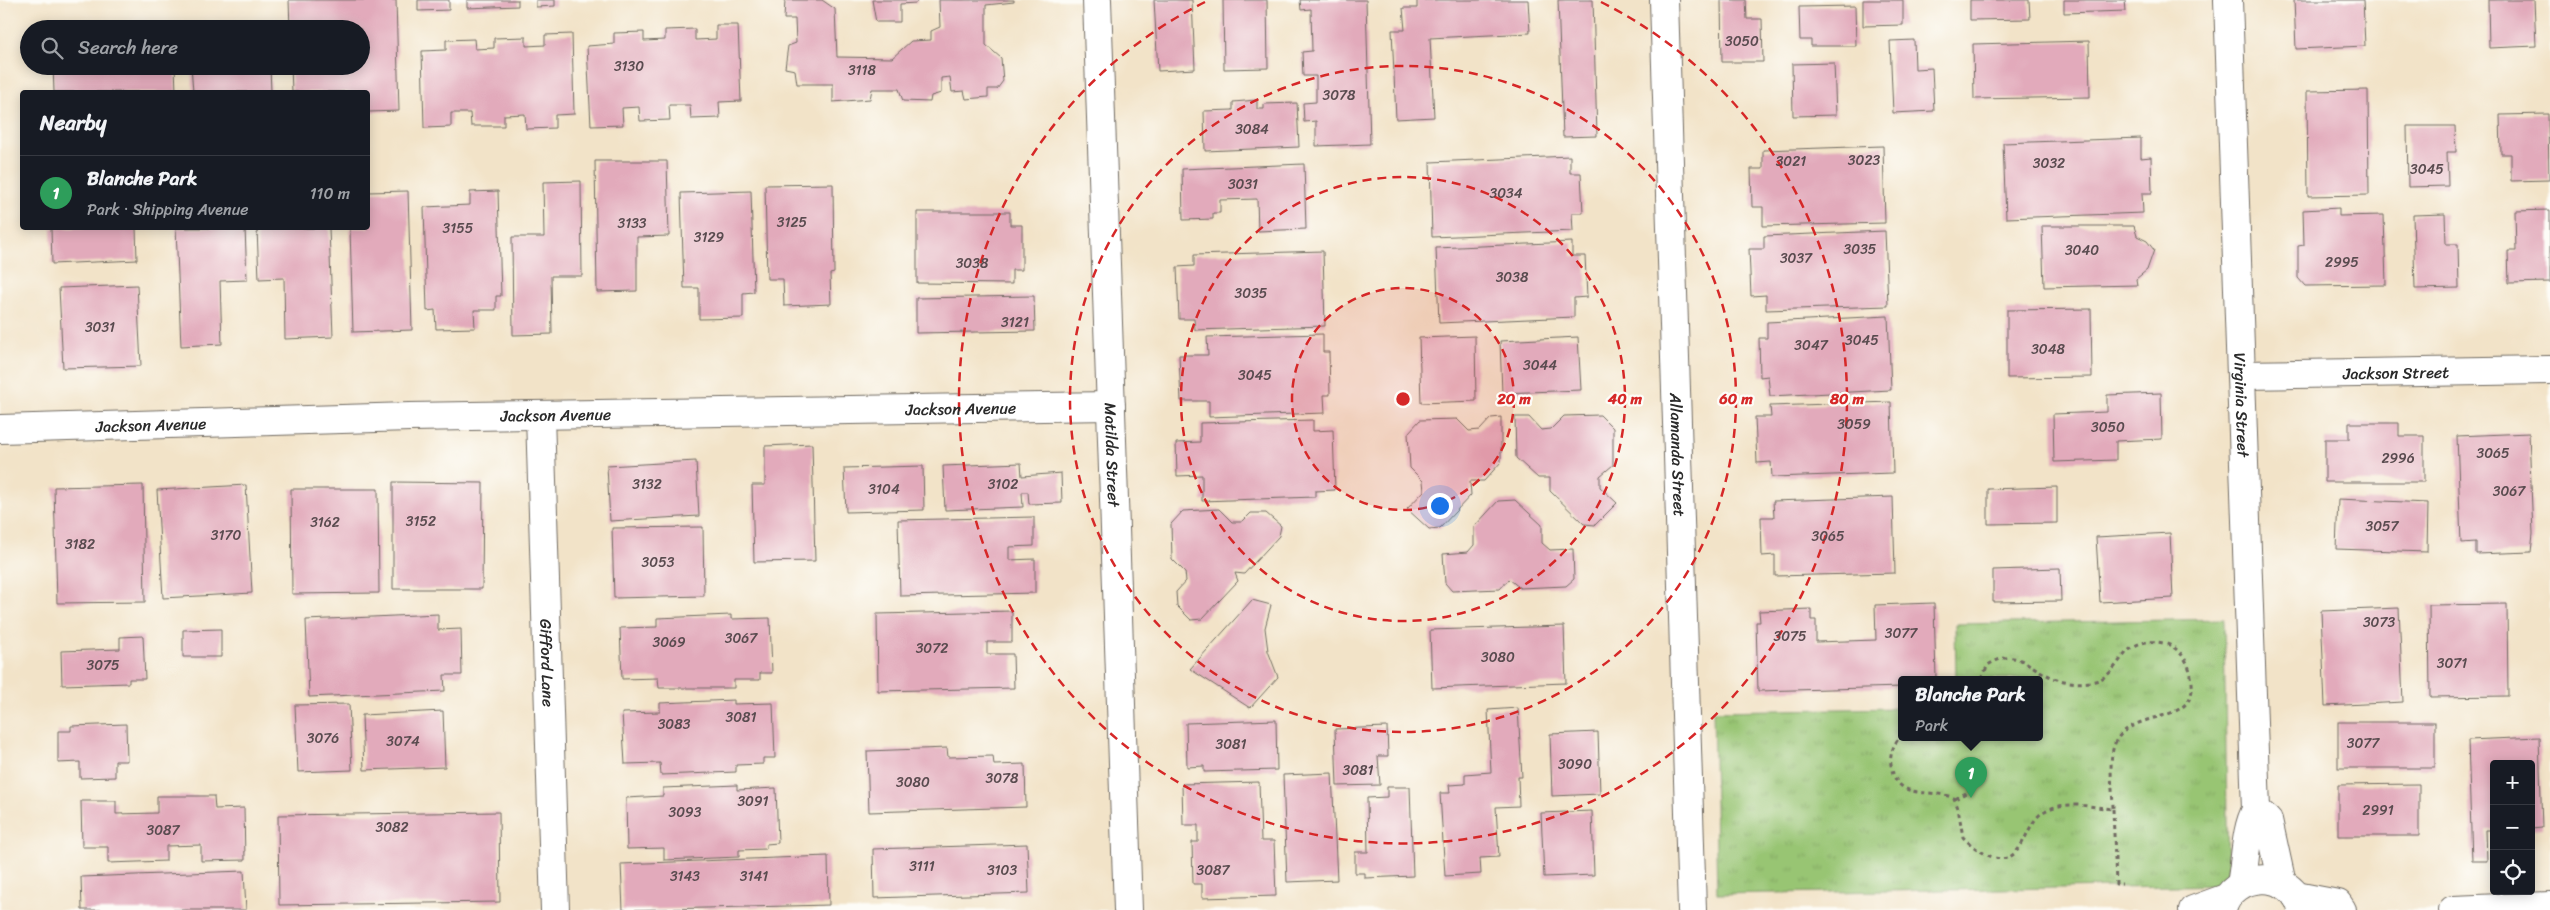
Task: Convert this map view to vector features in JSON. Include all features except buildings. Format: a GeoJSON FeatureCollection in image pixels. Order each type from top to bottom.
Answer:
{"type":"FeatureCollection","features":[{"type":"Feature","properties":{"kind":"street","name":"Matilda Street"},"geometry":{"type":"LineString","coordinates":[[1097,0],[1128,910]]}},
{"type":"Feature","properties":{"kind":"street","name":"Allamanda Street"},"geometry":{"type":"LineString","coordinates":[[1664,0],[1692,910]]}},
{"type":"Feature","properties":{"kind":"street","name":"Virginia Street"},"geometry":{"type":"LineString","coordinates":[[2228,0],[2256,810],[2248,823],[2248,842],[2230,897]]}},
{"type":"Feature","properties":{"kind":"street","name":"Jackson Street"},"geometry":{"type":"LineString","coordinates":[[2241,375],[2550,370]]}},
{"type":"Feature","properties":{"kind":"street","name":"Jackson Avenue"},"geometry":{"type":"LineString","coordinates":[[0,429],[540,415],[1111,406]]}},
{"type":"Feature","properties":{"kind":"street","name":"Gifford Lane"},"geometry":{"type":"LineString","coordinates":[[540,415],[555,910]]}},
{"type":"Feature","properties":{"kind":"street"},"geometry":{"type":"LineString","coordinates":[[2256,810],[2268,820],[2293,897]]}},
{"type":"Feature","properties":{"kind":"street"},"geometry":{"type":"LineString","coordinates":[[2193,910],[2230,897],[2262,878],[2293,897],[2338,904],[2342,910]]}},
{"type":"Feature","properties":{"kind":"street"},"geometry":{"type":"LineString","coordinates":[[2453,910],[2550,906]]}},
{"type":"Feature","properties":{"kind":"path"},"geometry":{"type":"LineString","coordinates":[[1982,676],[1988,665],[2010,657],[2024,660],[2056,679],[2087,683],[2100,680],[2106,676],[2125,653],[2137,645],[2160,642],[2168,644],[2178,651],[2189,669],[2190,697],[2179,711],[2133,726],[2116,741],[2112,757],[2116,884],[2122,884]]}},
{"type":"Feature","properties":{"kind":"path"},"geometry":{"type":"LineString","coordinates":[[1898,739],[1894,745],[1890,760],[1896,782],[1910,791],[1948,796],[1955,799]]}},
{"type":"Feature","properties":{"kind":"path"},"geometry":{"type":"LineString","coordinates":[[1955,799],[1975,788]]}},
{"type":"Feature","properties":{"kind":"path"},"geometry":{"type":"LineString","coordinates":[[1955,799],[1963,838],[1987,855],[1999,858],[2016,853],[2025,840],[2034,820],[2044,811],[2069,806],[2113,809]]}},
{"type":"Feature","properties":{"kind":"green space"},"geometry":{"type":"Polygon","coordinates":[[[2224,619],[2228,885],[1717,894],[1713,711],[1898,708],[1898,741],[2043,741],[2043,676],[1956,676],[1955,624],[2224,619]]]}},
{"type":"Feature","properties":{"kind":"place","name":"Blanche Park"},"geometry":{"type":"Point","coordinates":[1971,798]}}]}
